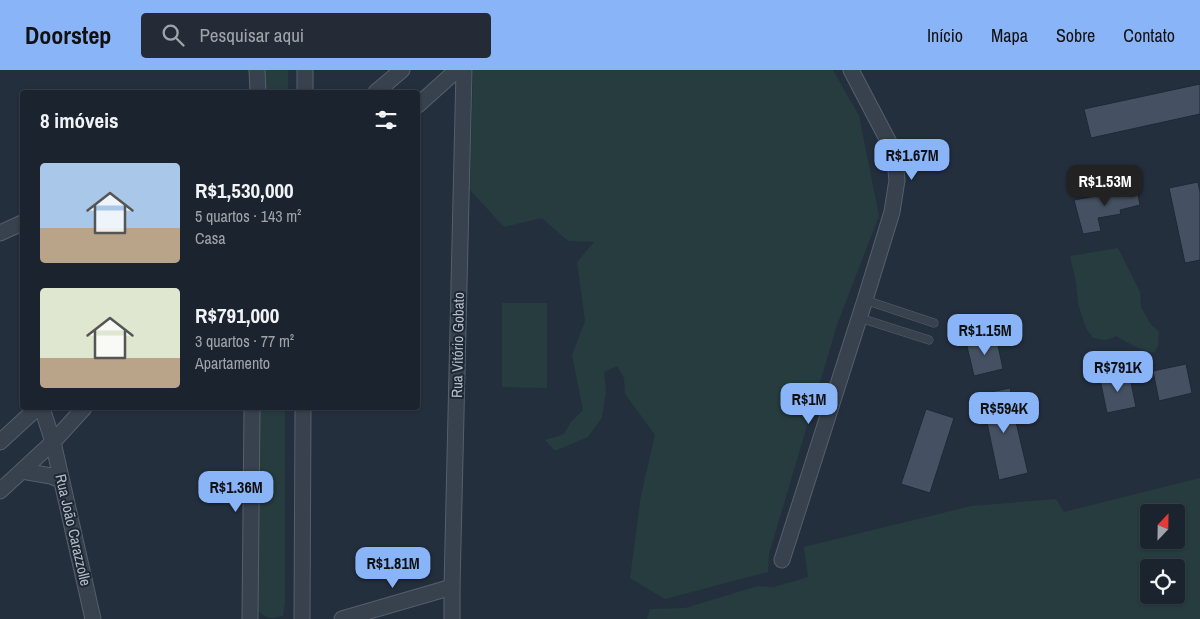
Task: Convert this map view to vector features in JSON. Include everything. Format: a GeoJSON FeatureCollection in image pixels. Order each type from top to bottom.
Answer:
{"type":"FeatureCollection","features":[{"type":"Feature","properties":{"kind":"street"},"geometry":{"type":"LineString","coordinates":[[257,70],[258,90]]}},
{"type":"Feature","properties":{"kind":"street"},"geometry":{"type":"LineString","coordinates":[[305,70],[305,90]]}},
{"type":"Feature","properties":{"kind":"street"},"geometry":{"type":"LineString","coordinates":[[378,90],[402,70]]}},
{"type":"Feature","properties":{"kind":"street"},"geometry":{"type":"LineString","coordinates":[[420,102],[457,70]]}},
{"type":"Feature","properties":{"kind":"street","name":"Rua Vitório Gobato"},"geometry":{"type":"LineString","coordinates":[[452,619],[464,70]]}},
{"type":"Feature","properties":{"kind":"street"},"geometry":{"type":"LineString","coordinates":[[782,560],[860,318],[892,212],[897,180],[894,152],[851,70]]}},
{"type":"Feature","properties":{"kind":"street"},"geometry":{"type":"LineString","coordinates":[[0,233],[20,224]]}},
{"type":"Feature","properties":{"kind":"street"},"geometry":{"type":"LineString","coordinates":[[0,442],[35,410]]}},
{"type":"Feature","properties":{"kind":"street","name":"Rua João Carazzolle"},"geometry":{"type":"LineString","coordinates":[[43,410],[53,442],[93,619]]}},
{"type":"Feature","properties":{"kind":"street"},"geometry":{"type":"LineString","coordinates":[[0,491],[53,442],[82,410]]}},
{"type":"Feature","properties":{"kind":"street"},"geometry":{"type":"LineString","coordinates":[[250,619],[252,410]]}},
{"type":"Feature","properties":{"kind":"street"},"geometry":{"type":"LineString","coordinates":[[302,619],[303,410]]}},
{"type":"Feature","properties":{"kind":"street"},"geometry":{"type":"LineString","coordinates":[[22,471],[51,476],[61,480]]}},
{"type":"Feature","properties":{"kind":"street"},"geometry":{"type":"LineString","coordinates":[[342,619],[452,587]]}},
{"type":"Feature","properties":{"kind":"lane"},"geometry":{"type":"LineString","coordinates":[[865,300],[934,323]]}},
{"type":"Feature","properties":{"kind":"lane"},"geometry":{"type":"LineString","coordinates":[[860,318],[929,340]]}},
{"type":"Feature","properties":{"kind":"green space"},"geometry":{"type":"Polygon","coordinates":[[[263,70],[288,70],[288,90],[263,90],[263,70]]]}},
{"type":"Feature","properties":{"kind":"green space"},"geometry":{"type":"Polygon","coordinates":[[[473,70],[833,70],[859,116],[879,216],[837,325],[769,554],[768,572],[665,599],[630,578],[641,495],[655,435],[625,394],[624,378],[617,366],[604,372],[606,391],[602,418],[588,437],[555,451],[545,440],[564,434],[570,423],[583,410],[572,355],[585,321],[577,262],[594,242],[568,241],[542,218],[504,227],[470,190],[473,70]]]}},
{"type":"Feature","properties":{"kind":"green space"},"geometry":{"type":"Polygon","coordinates":[[[1118,248],[1140,292],[1141,307],[1150,323],[1159,332],[1158,346],[1154,353],[1130,344],[1116,336],[1106,340],[1093,338],[1086,328],[1078,304],[1076,282],[1070,256],[1118,248]]]}},
{"type":"Feature","properties":{"kind":"green space"},"geometry":{"type":"Polygon","coordinates":[[[502,303],[547,303],[547,388],[502,387],[502,303]]]}},
{"type":"Feature","properties":{"kind":"green space"},"geometry":{"type":"Polygon","coordinates":[[[260,410],[285,410],[285,602],[283,616],[266,617],[257,610],[260,410]]]}},
{"type":"Feature","properties":{"kind":"green space"},"geometry":{"type":"Polygon","coordinates":[[[1200,478],[1200,619],[647,619],[650,609],[685,608],[758,586],[774,587],[808,577],[804,547],[971,506],[1056,499],[1064,512],[1200,478]]]}},
{"type":"Feature","properties":{"kind":"building"},"geometry":{"type":"Polygon","coordinates":[[[1200,84],[1200,114],[1091,138],[1084,109],[1200,84]]]}},
{"type":"Feature","properties":{"kind":"building"},"geometry":{"type":"Polygon","coordinates":[[[1198,182],[1200,192],[1200,260],[1185,263],[1169,188],[1198,182]]]}},
{"type":"Feature","properties":{"kind":"building"},"geometry":{"type":"Polygon","coordinates":[[[1136,185],[1140,205],[1120,210],[1121,214],[1098,218],[1101,231],[1083,234],[1074,200],[1108,194],[1108,191],[1136,185]]]}},
{"type":"Feature","properties":{"kind":"building"},"geometry":{"type":"Polygon","coordinates":[[[996,336],[1003,369],[974,376],[966,342],[996,336]]]}},
{"type":"Feature","properties":{"kind":"building"},"geometry":{"type":"Polygon","coordinates":[[[1186,364],[1192,393],[1159,401],[1153,371],[1186,364]]]}},
{"type":"Feature","properties":{"kind":"building"},"geometry":{"type":"Polygon","coordinates":[[[1129,373],[1136,407],[1107,413],[1100,379],[1129,373]]]}},
{"type":"Feature","properties":{"kind":"building"},"geometry":{"type":"Polygon","coordinates":[[[1010,388],[1028,473],[999,480],[981,394],[1010,388]]]}},
{"type":"Feature","properties":{"kind":"building"},"geometry":{"type":"Polygon","coordinates":[[[926,409],[954,418],[930,493],[901,484],[926,409]]]}}]}
